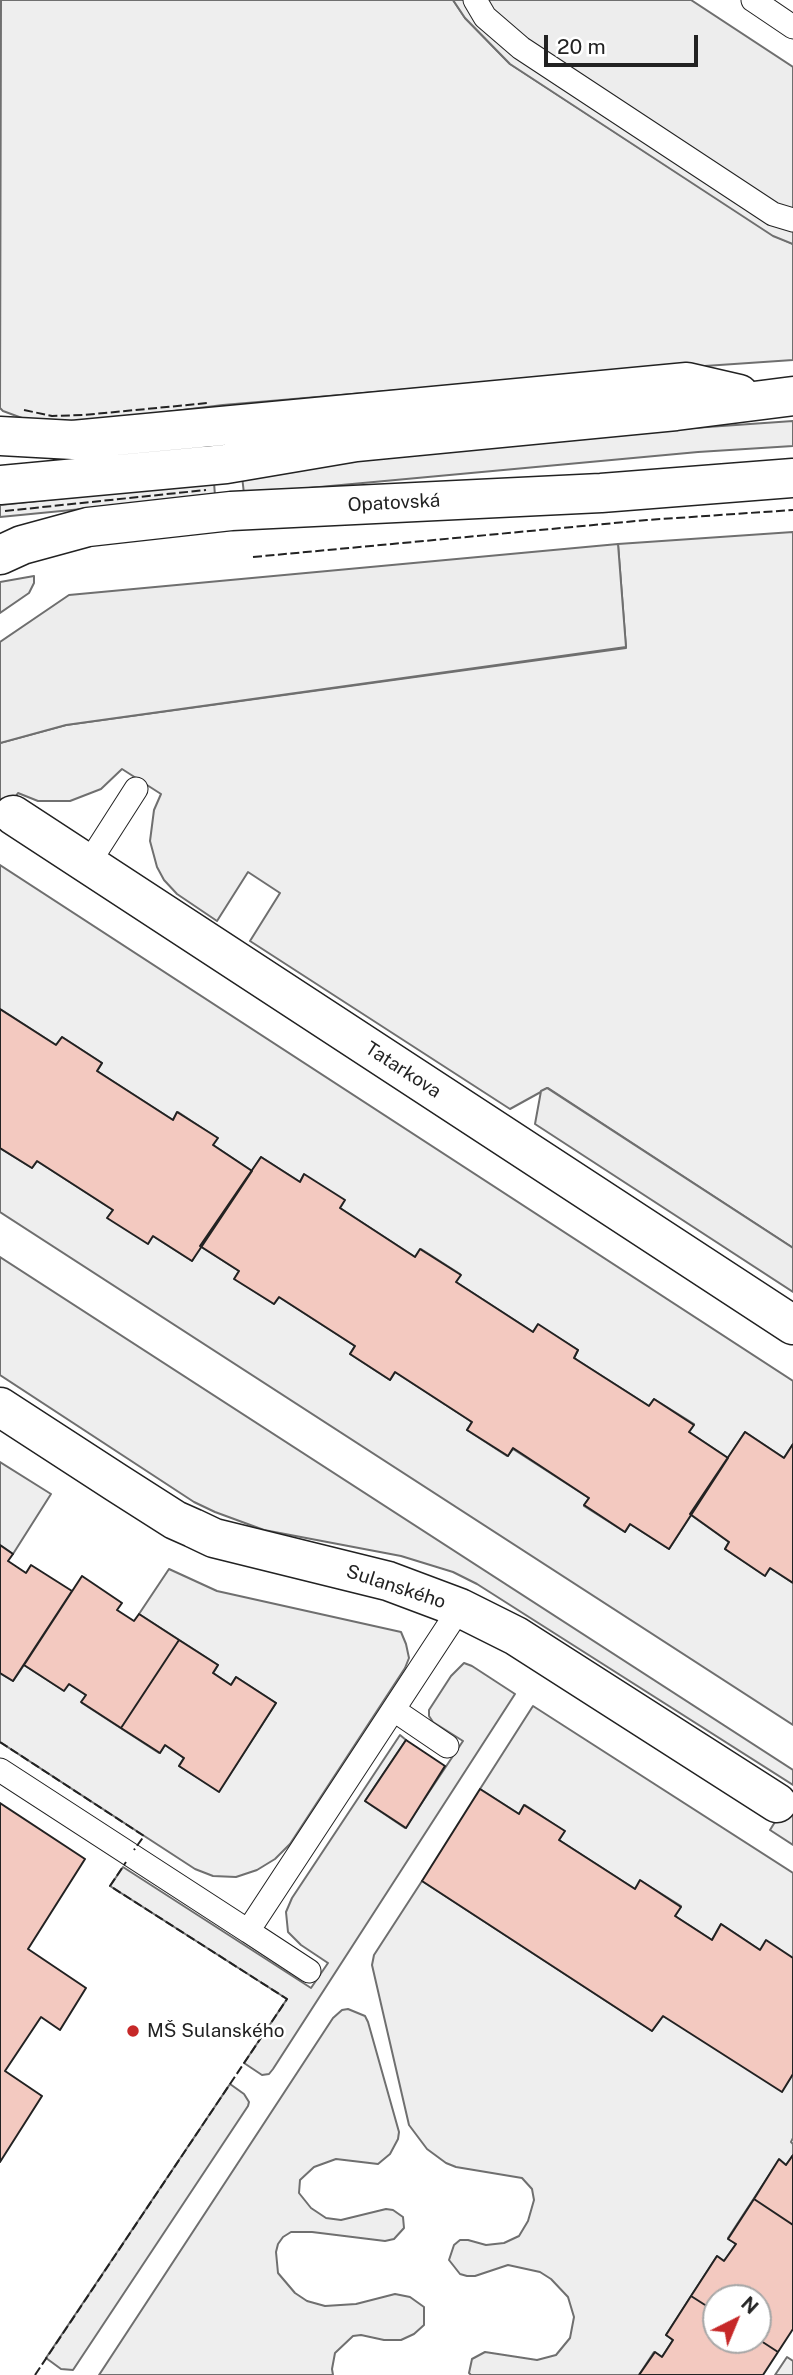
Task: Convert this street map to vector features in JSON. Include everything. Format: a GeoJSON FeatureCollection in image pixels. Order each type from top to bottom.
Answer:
{"type":"FeatureCollection","features":[{"type":"Feature","properties":{"kind":"street"},"geometry":{"type":"LineString","coordinates":[[0,436],[73,440],[687,382],[777,397]]}},
{"type":"Feature","properties":{"kind":"street"},"geometry":{"type":"LineString","coordinates":[[0,485],[226,464],[356,442],[676,411],[777,397]]}},
{"type":"Feature","properties":{"kind":"street","name":"Opatovská"},"geometry":{"type":"LineString","coordinates":[[0,555],[22,545],[88,527],[230,511],[601,493],[793,478]]}},
{"type":"Feature","properties":{"kind":"street","name":"Tatarkova"},"geometry":{"type":"LineString","coordinates":[[13,815],[793,1325]]}},
{"type":"Feature","properties":{"kind":"street","name":"Sulanského"},"geometry":{"type":"LineString","coordinates":[[0,1407],[175,1520],[203,1533],[388,1581],[460,1608],[516,1636],[777,1803]]}},
{"type":"Feature","properties":{"kind":"lane"},"geometry":{"type":"LineString","coordinates":[[475,0],[485,17],[521,48],[773,214],[793,220]]}},
{"type":"Feature","properties":{"kind":"lane"},"geometry":{"type":"LineString","coordinates":[[753,0],[793,27]]}},
{"type":"Feature","properties":{"kind":"lane"},"geometry":{"type":"LineString","coordinates":[[88,864],[136,789]]}},
{"type":"Feature","properties":{"kind":"lane"},"geometry":{"type":"LineString","coordinates":[[248,1931],[460,1608]]}},
{"type":"Feature","properties":{"kind":"lane"},"geometry":{"type":"LineString","coordinates":[[394,1710],[447,1746]]}},
{"type":"Feature","properties":{"kind":"lane"},"geometry":{"type":"LineString","coordinates":[[0,1770],[309,1971]]}},
{"type":"Feature","properties":{"kind":"shaded area"},"geometry":{"type":"Polygon","coordinates":[[[1,0],[453,0],[465,18],[510,64],[773,235],[793,244],[793,360],[587,374],[223,405],[69,424],[30,421],[3,411],[0,408],[1,0]]]}},
{"type":"Feature","properties":{"kind":"shaded area"},"geometry":{"type":"Polygon","coordinates":[[[453,0],[691,0],[793,67],[793,244],[773,236],[510,64],[465,18],[453,0]]]}},
{"type":"Feature","properties":{"kind":"shaded area"},"geometry":{"type":"Polygon","coordinates":[[[793,421],[793,446],[698,452],[244,494],[242,476],[314,465],[679,429],[793,421]]]}},
{"type":"Feature","properties":{"kind":"shaded area"},"geometry":{"type":"Polygon","coordinates":[[[214,482],[215,496],[0,517],[0,505],[214,482]]]}},
{"type":"Feature","properties":{"kind":"shaded area"},"geometry":{"type":"Polygon","coordinates":[[[793,532],[793,1248],[548,1088],[510,1109],[250,941],[280,893],[248,872],[217,921],[177,894],[164,880],[157,867],[150,841],[154,810],[161,794],[122,769],[101,789],[70,801],[38,801],[18,793],[0,819],[0,743],[66,725],[626,648],[618,544],[793,532]]]}},
{"type":"Feature","properties":{"kind":"shaded area"},"geometry":{"type":"Polygon","coordinates":[[[618,544],[626,647],[66,725],[0,743],[0,642],[69,595],[618,544]]]}},
{"type":"Feature","properties":{"kind":"shaded area"},"geometry":{"type":"Polygon","coordinates":[[[34,576],[29,593],[0,613],[0,582],[34,576]]]}},
{"type":"Feature","properties":{"kind":"shaded area"},"geometry":{"type":"Polygon","coordinates":[[[0,865],[793,1381],[793,1444],[784,1458],[745,1432],[728,1458],[689,1432],[694,1424],[654,1399],[649,1406],[574,1358],[578,1350],[538,1325],[533,1332],[456,1282],[460,1274],[421,1249],[415,1257],[340,1208],[304,1175],[300,1182],[261,1157],[252,1171],[213,1145],[217,1138],[178,1112],[173,1120],[97,1071],[102,1063],[62,1037],[56,1045],[0,1009],[0,865]]]}},
{"type":"Feature","properties":{"kind":"shaded area"},"geometry":{"type":"Polygon","coordinates":[[[547,1088],[793,1248],[793,1292],[535,1124],[541,1091],[547,1088]]]}},
{"type":"Feature","properties":{"kind":"shaded area"},"geometry":{"type":"Polygon","coordinates":[[[0,1148],[32,1168],[37,1161],[113,1210],[108,1217],[153,1236],[192,1261],[200,1246],[239,1271],[235,1279],[274,1304],[279,1297],[355,1346],[350,1354],[390,1380],[395,1372],[472,1422],[467,1430],[507,1456],[513,1449],[589,1498],[584,1506],[625,1532],[630,1524],[669,1549],[691,1515],[729,1542],[725,1549],[764,1575],[770,1568],[793,1583],[793,1725],[0,1212],[0,1148]]]}},
{"type":"Feature","properties":{"kind":"shaded area"},"geometry":{"type":"Polygon","coordinates":[[[0,1257],[793,1770],[793,1785],[477,1584],[453,1572],[401,1556],[264,1530],[215,1512],[194,1502],[0,1375],[0,1257]]]}},
{"type":"Feature","properties":{"kind":"shaded area"},"geometry":{"type":"Polygon","coordinates":[[[0,1462],[51,1494],[13,1554],[0,1545],[0,1462]]]}},
{"type":"Feature","properties":{"kind":"shaded area"},"geometry":{"type":"Polygon","coordinates":[[[169,1569],[217,1591],[401,1632],[406,1644],[409,1658],[405,1668],[290,1844],[275,1859],[257,1870],[236,1877],[213,1876],[195,1869],[0,1742],[0,1673],[13,1681],[24,1665],[63,1690],[69,1684],[86,1695],[82,1703],[159,1753],[165,1745],[184,1758],[179,1766],[219,1791],[276,1703],[236,1677],[231,1685],[213,1673],[218,1665],[139,1614],[169,1569]]]}},
{"type":"Feature","properties":{"kind":"shaded area"},"geometry":{"type":"Polygon","coordinates":[[[464,1663],[515,1694],[273,2069],[269,2074],[262,2075],[244,2063],[287,1999],[110,1886],[123,1867],[311,1988],[328,1963],[301,1945],[288,1932],[286,1912],[292,1898],[400,1735],[406,1740],[365,1801],[405,1828],[463,1741],[433,1722],[429,1710],[451,1676],[464,1663]]]}},
{"type":"Feature","properties":{"kind":"shaded area"},"geometry":{"type":"Polygon","coordinates":[[[533,1706],[793,1873],[793,1958],[760,1950],[721,1924],[712,1940],[675,1916],[681,1906],[641,1881],[635,1889],[559,1840],[564,1831],[525,1805],[519,1814],[480,1789],[533,1706]]]}},
{"type":"Feature","properties":{"kind":"shaded area"},"geometry":{"type":"Polygon","coordinates":[[[793,1793],[793,1845],[770,1830],[793,1793]]]}},
{"type":"Feature","properties":{"kind":"shaded area"},"geometry":{"type":"Polygon","coordinates":[[[422,1881],[652,2031],[663,2016],[793,2074],[793,2155],[786,2165],[779,2160],[728,2238],[736,2244],[724,2261],[717,2256],[666,2335],[673,2340],[662,2357],[654,2352],[639,2375],[469,2373],[472,2359],[485,2352],[537,2360],[556,2355],[570,2338],[574,2317],[568,2297],[551,2279],[540,2272],[508,2265],[467,2276],[460,2274],[449,2260],[454,2245],[460,2240],[486,2245],[504,2243],[519,2236],[528,2221],[534,2200],[532,2189],[522,2178],[446,2163],[427,2149],[409,2125],[372,1965],[374,1955],[422,1881]]]}},
{"type":"Feature","properties":{"kind":"shaded area"},"geometry":{"type":"Polygon","coordinates":[[[348,2009],[365,2016],[368,2022],[399,2132],[398,2139],[390,2154],[378,2164],[336,2159],[314,2167],[300,2180],[299,2193],[311,2208],[326,2218],[341,2220],[386,2209],[403,2217],[404,2228],[394,2239],[385,2241],[291,2232],[278,2244],[278,2273],[295,2293],[307,2301],[325,2306],[356,2304],[395,2294],[410,2297],[424,2307],[424,2325],[401,2340],[353,2336],[335,2353],[333,2375],[99,2375],[333,2018],[342,2010],[348,2009]]]}},
{"type":"Feature","properties":{"kind":"shaded area"},"geometry":{"type":"Polygon","coordinates":[[[230,2084],[244,2094],[249,2102],[248,2106],[73,2370],[61,2369],[46,2358],[230,2084]]]}},
{"type":"Feature","properties":{"kind":"shaded area"},"geometry":{"type":"Polygon","coordinates":[[[787,2357],[793,2361],[793,2375],[775,2375],[787,2357]]]}},
{"type":"Feature","properties":{"kind":"building"},"geometry":{"type":"Polygon","coordinates":[[[0,1009],[56,1045],[62,1037],[102,1063],[97,1071],[173,1120],[177,1112],[218,1138],[213,1145],[252,1171],[192,1261],[153,1236],[148,1244],[107,1218],[113,1210],[37,1161],[32,1168],[0,1148],[0,1009]]]}},
{"type":"Feature","properties":{"kind":"building"},"geometry":{"type":"Polygon","coordinates":[[[261,1157],[300,1182],[304,1174],[345,1200],[340,1208],[415,1257],[420,1249],[461,1275],[456,1282],[533,1332],[538,1324],[578,1350],[574,1358],[649,1406],[654,1399],[694,1425],[689,1432],[728,1458],[669,1549],[630,1524],[625,1532],[584,1505],[589,1498],[513,1448],[508,1456],[467,1430],[472,1422],[395,1372],[390,1380],[350,1354],[355,1346],[279,1297],[274,1304],[234,1279],[239,1271],[200,1246],[261,1157]]]}},
{"type":"Feature","properties":{"kind":"building"},"geometry":{"type":"Polygon","coordinates":[[[745,1432],[784,1458],[793,1444],[793,1583],[770,1568],[765,1576],[725,1549],[729,1542],[690,1514],[745,1432]]]}},
{"type":"Feature","properties":{"kind":"building"},"geometry":{"type":"Polygon","coordinates":[[[0,1545],[13,1554],[8,1561],[26,1573],[31,1565],[72,1591],[13,1681],[0,1673],[0,1545]]]}},
{"type":"Feature","properties":{"kind":"building"},"geometry":{"type":"Polygon","coordinates":[[[82,1576],[122,1603],[117,1610],[134,1621],[139,1614],[179,1640],[121,1728],[81,1702],[86,1695],[69,1684],[64,1691],[24,1665],[82,1576]]]}},
{"type":"Feature","properties":{"kind":"building"},"geometry":{"type":"Polygon","coordinates":[[[179,1640],[218,1665],[213,1673],[231,1685],[236,1677],[276,1703],[219,1792],[179,1766],[184,1758],[165,1745],[160,1753],[121,1728],[179,1640]]]}},
{"type":"Feature","properties":{"kind":"building"},"geometry":{"type":"Polygon","coordinates":[[[406,1740],[445,1766],[406,1828],[365,1801],[406,1740]]]}},
{"type":"Feature","properties":{"kind":"building"},"geometry":{"type":"Polygon","coordinates":[[[480,1789],[519,1814],[524,1805],[565,1831],[559,1840],[635,1889],[640,1880],[681,1907],[675,1916],[712,1940],[721,1924],[760,1950],[766,1940],[793,1958],[793,2074],[782,2092],[663,2016],[652,2031],[422,1881],[480,1789]]]}},
{"type":"Feature","properties":{"kind":"building"},"geometry":{"type":"Polygon","coordinates":[[[0,1803],[85,1859],[28,1949],[86,1988],[60,2030],[41,2017],[5,2071],[42,2096],[0,2162],[0,1803]]]}},
{"type":"Feature","properties":{"kind":"building"},"geometry":{"type":"Polygon","coordinates":[[[793,2155],[793,2225],[754,2199],[779,2159],[786,2165],[793,2155]]]}},
{"type":"Feature","properties":{"kind":"building"},"geometry":{"type":"Polygon","coordinates":[[[754,2199],[793,2225],[793,2329],[778,2352],[772,2348],[772,2284],[702,2284],[702,2303],[691,2296],[717,2256],[724,2261],[736,2244],[728,2239],[754,2199]]]}},
{"type":"Feature","properties":{"kind":"building"},"geometry":{"type":"Polygon","coordinates":[[[691,2296],[702,2303],[702,2354],[772,2354],[772,2348],[778,2352],[763,2375],[639,2375],[655,2352],[662,2357],[673,2340],[666,2335],[691,2296]]]}},
{"type":"Feature","properties":{"kind":"fence"},"geometry":{"type":"LineString","coordinates":[[24,410],[52,416],[84,415],[208,403]]}},
{"type":"Feature","properties":{"kind":"fence"},"geometry":{"type":"LineString","coordinates":[[5,511],[206,490]]}},
{"type":"Feature","properties":{"kind":"fence"},"geometry":{"type":"LineString","coordinates":[[253,557],[647,520],[793,510]]}},
{"type":"Feature","properties":{"kind":"fence"},"geometry":{"type":"LineString","coordinates":[[0,1742],[144,1836],[134,1850]]}},
{"type":"Feature","properties":{"kind":"fence"},"geometry":{"type":"LineString","coordinates":[[35,2375],[287,1999],[110,1886],[126,1862]]}},
{"type":"Feature","properties":{"kind":"place","name":"MŠ Sulanského"},"geometry":{"type":"Point","coordinates":[133,2031]}}]}
